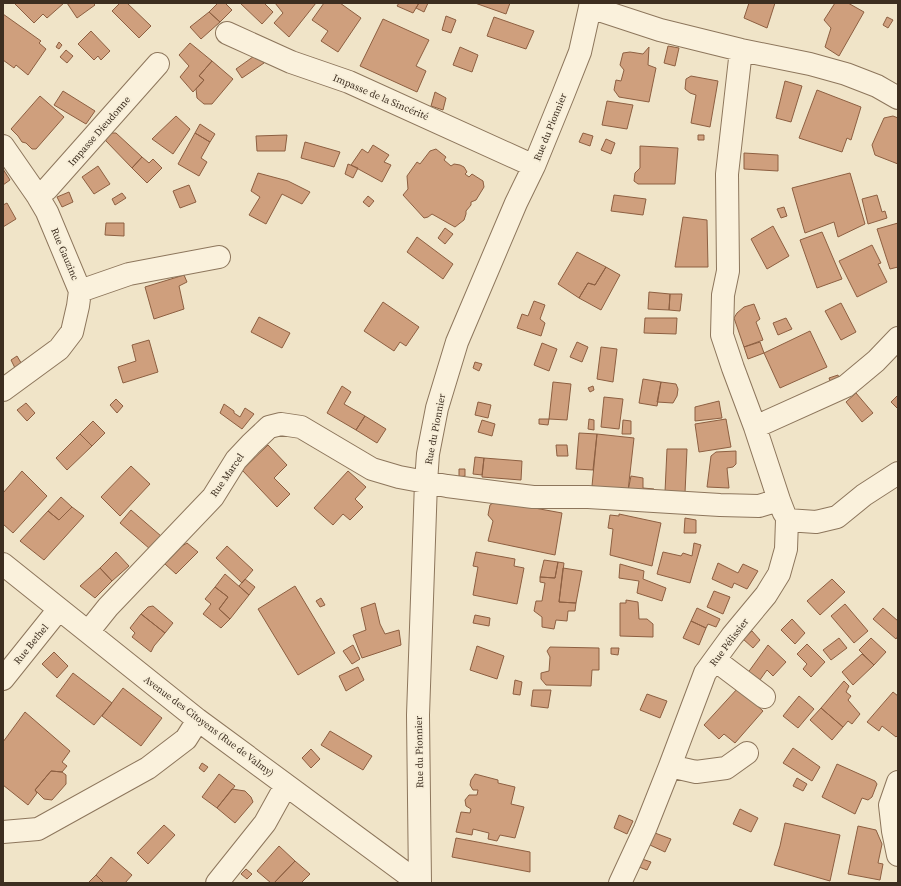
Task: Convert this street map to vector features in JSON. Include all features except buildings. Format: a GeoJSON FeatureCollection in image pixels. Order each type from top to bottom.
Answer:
{"type":"FeatureCollection","features":[{"type":"Feature","properties":{"kind":"street"},"geometry":{"type":"LineString","coordinates":[[590,5],[660,30],[741,50],[810,64],[846,74],[877,86],[898,98]]}},
{"type":"Feature","properties":{"kind":"street","name":"Rue du Pionnier"},"geometry":{"type":"LineString","coordinates":[[419,883],[418,715],[428,454],[437,408],[457,342],[516,203],[534,166],[580,52],[590,5]]}},
{"type":"Feature","properties":{"kind":"street","name":"Impasse de la Sincérité"},"geometry":{"type":"LineString","coordinates":[[227,32],[291,62],[349,82],[534,166]]}},
{"type":"Feature","properties":{"kind":"street"},"geometry":{"type":"LineString","coordinates":[[741,50],[727,174],[728,271],[723,295],[722,335],[732,368],[755,427],[779,500],[787,520],[816,522],[837,517],[864,495],[898,473]]}},
{"type":"Feature","properties":{"kind":"street","name":"Impasse Dieudonne"},"geometry":{"type":"LineString","coordinates":[[37,195],[47,189],[158,64]]}},
{"type":"Feature","properties":{"kind":"street","name":"Rue Gauzinc"},"geometry":{"type":"LineString","coordinates":[[3,146],[37,195],[58,236],[80,291],[72,332],[59,349],[3,390]]}},
{"type":"Feature","properties":{"kind":"street"},"geometry":{"type":"LineString","coordinates":[[80,291],[129,274],[219,257]]}},
{"type":"Feature","properties":{"kind":"street"},"geometry":{"type":"LineString","coordinates":[[755,427],[846,386],[876,361],[898,338]]}},
{"type":"Feature","properties":{"kind":"street","name":"Rue Marcel"},"geometry":{"type":"LineString","coordinates":[[88,632],[123,591],[213,497],[236,460],[269,428],[281,424],[301,427],[372,469],[398,477],[426,482],[533,497],[588,497],[720,506],[759,506],[779,500]]}},
{"type":"Feature","properties":{"kind":"street","name":"Rue Pélissier"},"geometry":{"type":"LineString","coordinates":[[620,883],[645,829],[706,674],[732,636],[766,595],[779,574],[786,549],[787,520]]}},
{"type":"Feature","properties":{"kind":"street","name":"Avenue des Citoyens (Rue de Valmy)"},"geometry":{"type":"LineString","coordinates":[[3,564],[198,720],[419,883]]}},
{"type":"Feature","properties":{"kind":"street","name":"Rue Bethel"},"geometry":{"type":"LineString","coordinates":[[3,679],[59,609]]}},
{"type":"Feature","properties":{"kind":"street"},"geometry":{"type":"LineString","coordinates":[[715,660],[764,697]]}},
{"type":"Feature","properties":{"kind":"street"},"geometry":{"type":"LineString","coordinates":[[3,832],[38,829],[148,768],[186,739],[198,720]]}},
{"type":"Feature","properties":{"kind":"street"},"geometry":{"type":"LineString","coordinates":[[670,766],[696,772],[726,768],[747,753]]}},
{"type":"Feature","properties":{"kind":"street"},"geometry":{"type":"LineString","coordinates":[[898,782],[890,805],[898,855]]}},
{"type":"Feature","properties":{"kind":"street"},"geometry":{"type":"LineString","coordinates":[[218,883],[265,823],[286,785]]}}]}
